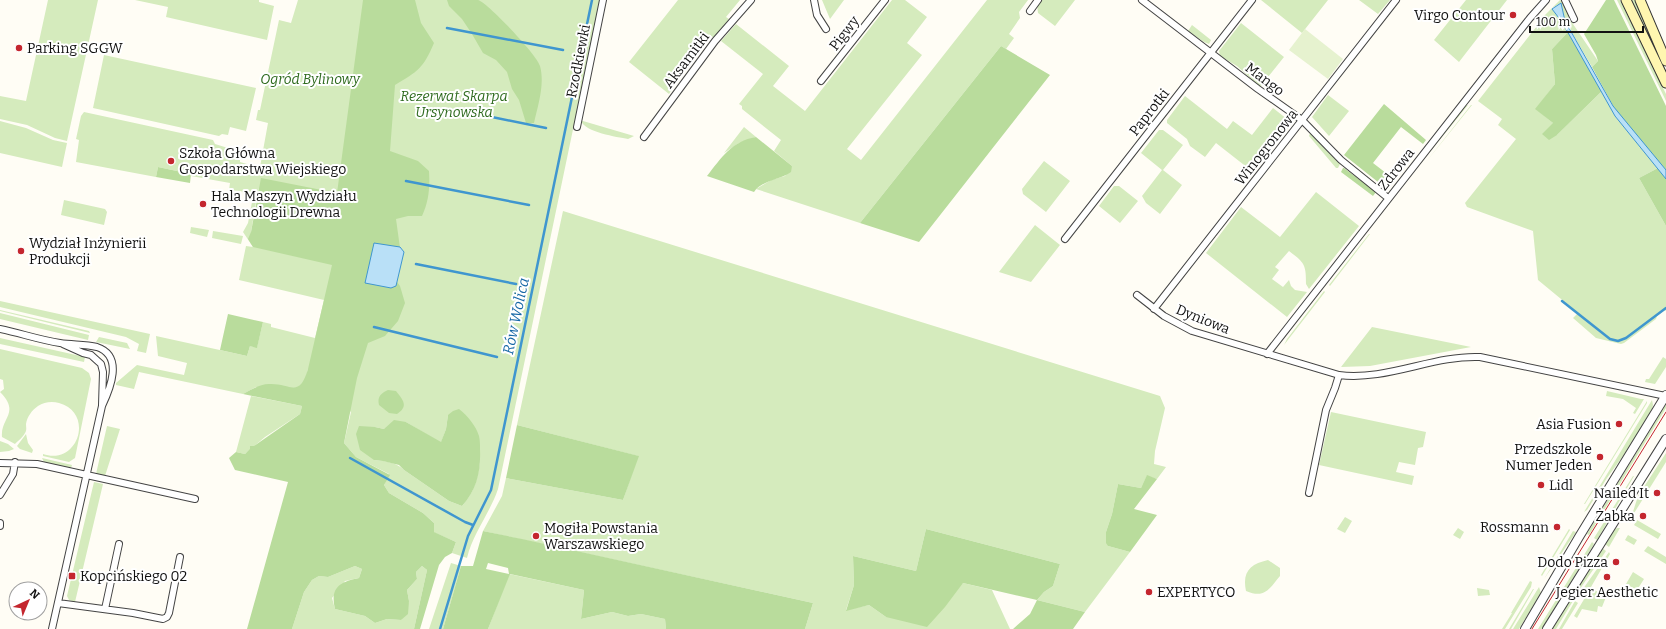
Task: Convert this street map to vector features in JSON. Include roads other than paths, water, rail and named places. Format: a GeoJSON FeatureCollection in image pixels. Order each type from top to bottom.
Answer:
{"type":"FeatureCollection","features":[{"type":"Feature","properties":{"kind":"main road"},"geometry":{"type":"LineString","coordinates":[[1626,0],[1666,83]]}},
{"type":"Feature","properties":{"kind":"main road"},"geometry":{"type":"LineString","coordinates":[[1640,0],[1666,61]]}},
{"type":"Feature","properties":{"kind":"street","name":"Rzodkiewki"},"geometry":{"type":"LineString","coordinates":[[577,127],[603,0]]}},
{"type":"Feature","properties":{"kind":"street","name":"Aksamitki"},"geometry":{"type":"LineString","coordinates":[[644,137],[713,44],[750,0]]}},
{"type":"Feature","properties":{"kind":"street"},"geometry":{"type":"LineString","coordinates":[[814,0],[817,15],[826,29]]}},
{"type":"Feature","properties":{"kind":"street","name":"Pigwy"},"geometry":{"type":"LineString","coordinates":[[821,81],[885,0]]}},
{"type":"Feature","properties":{"kind":"street"},"geometry":{"type":"LineString","coordinates":[[1030,11],[1038,0]]}},
{"type":"Feature","properties":{"kind":"street","name":"Mango"},"geometry":{"type":"LineString","coordinates":[[1142,0],[1302,120],[1341,160],[1388,198]]}},
{"type":"Feature","properties":{"kind":"street","name":"Paprotki"},"geometry":{"type":"LineString","coordinates":[[1065,239],[1252,0]]}},
{"type":"Feature","properties":{"kind":"street","name":"Winogronowa"},"geometry":{"type":"LineString","coordinates":[[1154,309],[1396,0]]}},
{"type":"Feature","properties":{"kind":"street","name":"Zdrowa"},"geometry":{"type":"LineString","coordinates":[[1267,354],[1388,198],[1526,23],[1546,0]]}},
{"type":"Feature","properties":{"kind":"street"},"geometry":{"type":"LineString","coordinates":[[1565,0],[1574,19]]}},
{"type":"Feature","properties":{"kind":"street","name":"Dyniowa"},"geometry":{"type":"LineString","coordinates":[[1137,296],[1164,316],[1192,330],[1339,375],[1364,375],[1453,358],[1480,357],[1666,396]]}},
{"type":"Feature","properties":{"kind":"street"},"geometry":{"type":"LineString","coordinates":[[0,329],[60,343],[99,348],[110,358],[114,365],[109,392],[102,406]]}},
{"type":"Feature","properties":{"kind":"street"},"geometry":{"type":"LineString","coordinates":[[52,629],[102,406],[103,372],[101,364],[91,355],[83,354],[60,343]]}},
{"type":"Feature","properties":{"kind":"street"},"geometry":{"type":"LineString","coordinates":[[1309,493],[1326,410],[1339,375]]}},
{"type":"Feature","properties":{"kind":"street"},"geometry":{"type":"LineString","coordinates":[[1525,629],[1579,537],[1666,396]]}},
{"type":"Feature","properties":{"kind":"street"},"geometry":{"type":"LineString","coordinates":[[1547,629],[1666,438]]}},
{"type":"Feature","properties":{"kind":"street"},"geometry":{"type":"LineString","coordinates":[[0,462],[37,464],[195,499]]}},
{"type":"Feature","properties":{"kind":"street"},"geometry":{"type":"LineString","coordinates":[[0,495],[13,474],[15,462]]}},
{"type":"Feature","properties":{"kind":"street"},"geometry":{"type":"LineString","coordinates":[[105,609],[119,544]]}},
{"type":"Feature","properties":{"kind":"street"},"geometry":{"type":"LineString","coordinates":[[58,603],[158,618],[167,617],[180,557]]}},
{"type":"Feature","properties":{"kind":"water"},"geometry":{"type":"Polygon","coordinates":[[[1561,3],[1565,21],[1613,106],[1666,170],[1666,179],[1615,116],[1562,22],[1552,9],[1561,3]]]}},
{"type":"Feature","properties":{"kind":"water"},"geometry":{"type":"Polygon","coordinates":[[[374,243],[400,247],[404,252],[396,286],[391,288],[365,283],[374,243]]]}},
{"type":"Feature","properties":{"kind":"waterway","name":"Rów Wolica"},"geometry":{"type":"LineString","coordinates":[[440,629],[468,536],[491,490],[592,0]]}},
{"type":"Feature","properties":{"kind":"waterway"},"geometry":{"type":"LineString","coordinates":[[447,28],[563,50]]}},
{"type":"Feature","properties":{"kind":"waterway"},"geometry":{"type":"LineString","coordinates":[[487,116],[546,128]]}},
{"type":"Feature","properties":{"kind":"waterway"},"geometry":{"type":"LineString","coordinates":[[406,181],[529,205]]}},
{"type":"Feature","properties":{"kind":"waterway"},"geometry":{"type":"LineString","coordinates":[[416,264],[516,284]]}},
{"type":"Feature","properties":{"kind":"waterway"},"geometry":{"type":"LineString","coordinates":[[1562,301],[1610,339],[1618,341],[1626,338],[1666,308]]}},
{"type":"Feature","properties":{"kind":"waterway"},"geometry":{"type":"LineString","coordinates":[[374,327],[497,357]]}},
{"type":"Feature","properties":{"kind":"waterway"},"geometry":{"type":"LineString","coordinates":[[350,458],[473,525]]}},
{"type":"Feature","properties":{"kind":"tram line"},"geometry":{"type":"LineString","coordinates":[[1532,629],[1666,412]]}},
{"type":"Feature","properties":{"kind":"place","name":"Virgo Contour"},"geometry":{"type":"Point","coordinates":[1513,15]}},
{"type":"Feature","properties":{"kind":"place","name":"Parking SGGW"},"geometry":{"type":"Point","coordinates":[19,48]}},
{"type":"Feature","properties":{"kind":"place","name":"Szkoła Główna Gospodarstwa Wiejskiego"},"geometry":{"type":"Point","coordinates":[171,161]}},
{"type":"Feature","properties":{"kind":"place","name":"Hala Maszyn Wydziału Technologii Drewna"},"geometry":{"type":"Point","coordinates":[203,204]}},
{"type":"Feature","properties":{"kind":"place","name":"Wydział Inżynierii Produkcji"},"geometry":{"type":"Point","coordinates":[21,251]}},
{"type":"Feature","properties":{"kind":"place","name":"Asia Fusion"},"geometry":{"type":"Point","coordinates":[1619,424]}},
{"type":"Feature","properties":{"kind":"place","name":"Przedszkole Numer Jeden"},"geometry":{"type":"Point","coordinates":[1600,457]}},
{"type":"Feature","properties":{"kind":"place","name":"Lidl"},"geometry":{"type":"Point","coordinates":[1541,485]}},
{"type":"Feature","properties":{"kind":"place","name":"Nailed It"},"geometry":{"type":"Point","coordinates":[1657,493]}},
{"type":"Feature","properties":{"kind":"place","name":"Żabka"},"geometry":{"type":"Point","coordinates":[1643,516]}},
{"type":"Feature","properties":{"kind":"place","name":"Rossmann"},"geometry":{"type":"Point","coordinates":[1557,527]}},
{"type":"Feature","properties":{"kind":"place","name":"Mogiła Powstania Warszawskiego"},"geometry":{"type":"Point","coordinates":[536,536]}},
{"type":"Feature","properties":{"kind":"place","name":"Dodo Pizza"},"geometry":{"type":"Point","coordinates":[1616,562]}},
{"type":"Feature","properties":{"kind":"place","name":"Kopcińskiego 02"},"geometry":{"type":"Point","coordinates":[72,576]}},
{"type":"Feature","properties":{"kind":"place","name":"Jegier Aesthetic"},"geometry":{"type":"Point","coordinates":[1607,577]}},
{"type":"Feature","properties":{"kind":"place","name":"EXPERTYCO"},"geometry":{"type":"Point","coordinates":[1149,592]}},
{"type":"Feature","properties":{"kind":"park label","name":"Ogród Bylinowy"},"geometry":{"type":"Point","coordinates":[310,79]}},
{"type":"Feature","properties":{"kind":"park label","name":"Rezerwat Skarpa Ursynowska"},"geometry":{"type":"Point","coordinates":[454,104]}}]}
